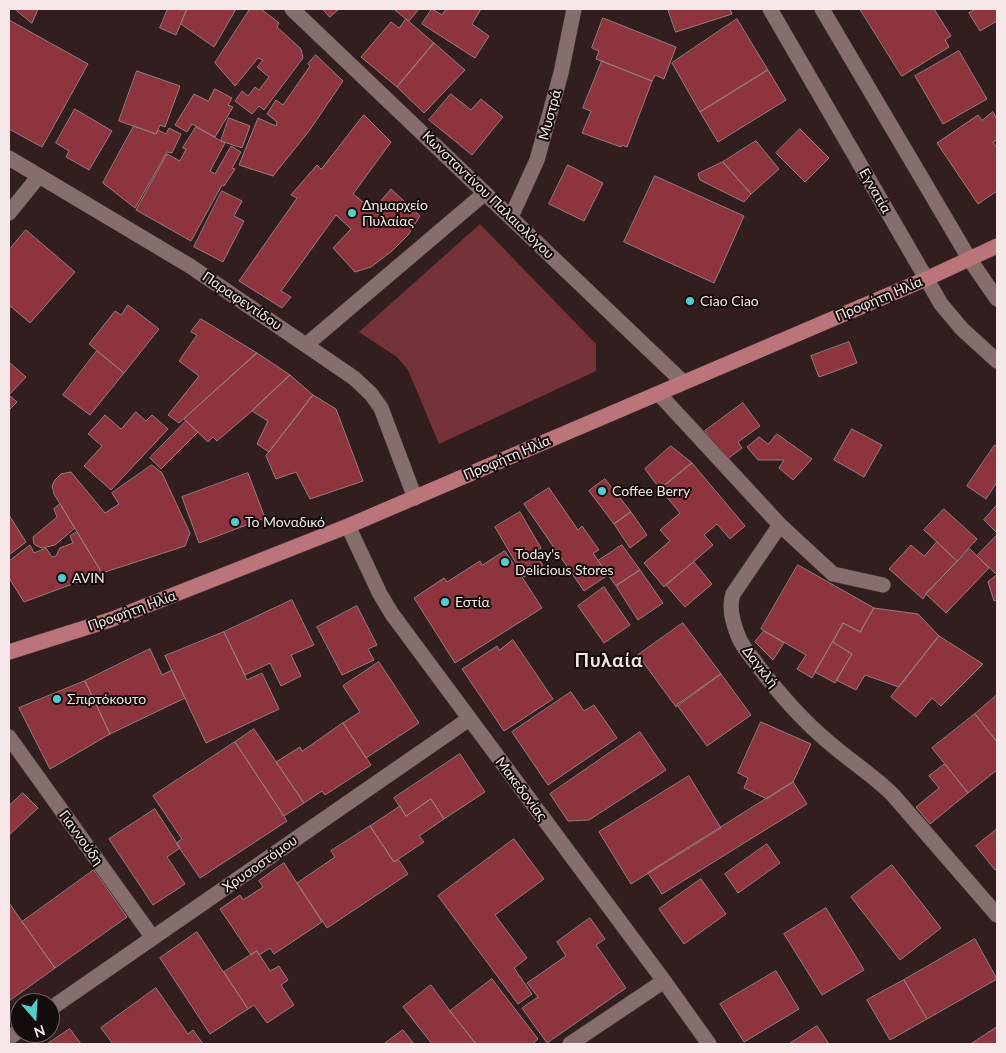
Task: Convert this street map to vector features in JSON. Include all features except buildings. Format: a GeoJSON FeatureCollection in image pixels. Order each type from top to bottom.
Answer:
{"type":"FeatureCollection","features":[{"type":"Feature","properties":{"kind":"main road","name":"Προφήτη Ηλία"},"geometry":{"type":"LineString","coordinates":[[9,652],[110,620],[348,526],[926,279],[997,246]]}},
{"type":"Feature","properties":{"kind":"street","name":"Κωνσταντίνου Παλαιολόγου"},"geometry":{"type":"LineString","coordinates":[[292,9],[683,382]]}},
{"type":"Feature","properties":{"kind":"street","name":"Μυστρά"},"geometry":{"type":"LineString","coordinates":[[511,217],[538,160],[561,73],[574,9]]}},
{"type":"Feature","properties":{"kind":"street","name":"Εγνατία"},"geometry":{"type":"LineString","coordinates":[[770,9],[941,304],[962,329],[997,361]]}},
{"type":"Feature","properties":{"kind":"street"},"geometry":{"type":"LineString","coordinates":[[822,9],[970,260],[997,299]]}},
{"type":"Feature","properties":{"kind":"street","name":"Παραφεντίδου"},"geometry":{"type":"LineString","coordinates":[[9,158],[190,266],[354,378],[377,401],[384,414],[415,498]]}},
{"type":"Feature","properties":{"kind":"street"},"geometry":{"type":"LineString","coordinates":[[9,213],[39,176]]}},
{"type":"Feature","properties":{"kind":"street"},"geometry":{"type":"LineString","coordinates":[[306,344],[486,193]]}},
{"type":"Feature","properties":{"kind":"street"},"geometry":{"type":"LineString","coordinates":[[659,394],[780,524],[834,574],[883,585]]}},
{"type":"Feature","properties":{"kind":"street","name":"Δαγκλή"},"geometry":{"type":"LineString","coordinates":[[780,524],[733,594],[730,602],[730,610],[739,639],[765,675],[796,711],[826,740],[876,778],[893,795],[997,916]]}},
{"type":"Feature","properties":{"kind":"street","name":"Μακεδονίας"},"geometry":{"type":"LineString","coordinates":[[348,526],[376,586],[392,614],[709,1044]]}},
{"type":"Feature","properties":{"kind":"street","name":"Χρυσοστόμου"},"geometry":{"type":"LineString","coordinates":[[60,1003],[469,719]]}},
{"type":"Feature","properties":{"kind":"street","name":"Γιαννούδη"},"geometry":{"type":"LineString","coordinates":[[9,737],[153,938]]}},
{"type":"Feature","properties":{"kind":"street"},"geometry":{"type":"LineString","coordinates":[[570,1044],[664,981]]}},
{"type":"Feature","properties":{"kind":"shaded area"},"geometry":{"type":"Polygon","coordinates":[[[480,224],[596,344],[596,371],[439,444],[408,370],[397,357],[359,332],[480,224]]]}},
{"type":"Feature","properties":{"kind":"place","name":"Δημαρχείο Πυλαίας"},"geometry":{"type":"Point","coordinates":[352,213]}},
{"type":"Feature","properties":{"kind":"place","name":"Ciao Ciao"},"geometry":{"type":"Point","coordinates":[690,301]}},
{"type":"Feature","properties":{"kind":"place","name":"Coffee Berry"},"geometry":{"type":"Point","coordinates":[602,491]}},
{"type":"Feature","properties":{"kind":"place","name":"Το Μοναδικό"},"geometry":{"type":"Point","coordinates":[235,522]}},
{"type":"Feature","properties":{"kind":"place","name":"Today's Delicious Stores"},"geometry":{"type":"Point","coordinates":[505,562]}},
{"type":"Feature","properties":{"kind":"place","name":"AVIN"},"geometry":{"type":"Point","coordinates":[62,578]}},
{"type":"Feature","properties":{"kind":"place","name":"Εστία"},"geometry":{"type":"Point","coordinates":[445,602]}},
{"type":"Feature","properties":{"kind":"place","name":"Σπιρτόκουτο"},"geometry":{"type":"Point","coordinates":[57,699]}},
{"type":"Feature","properties":{"kind":"district","name":"Πυλαία"},"geometry":{"type":"Point","coordinates":[609,661]}}]}
